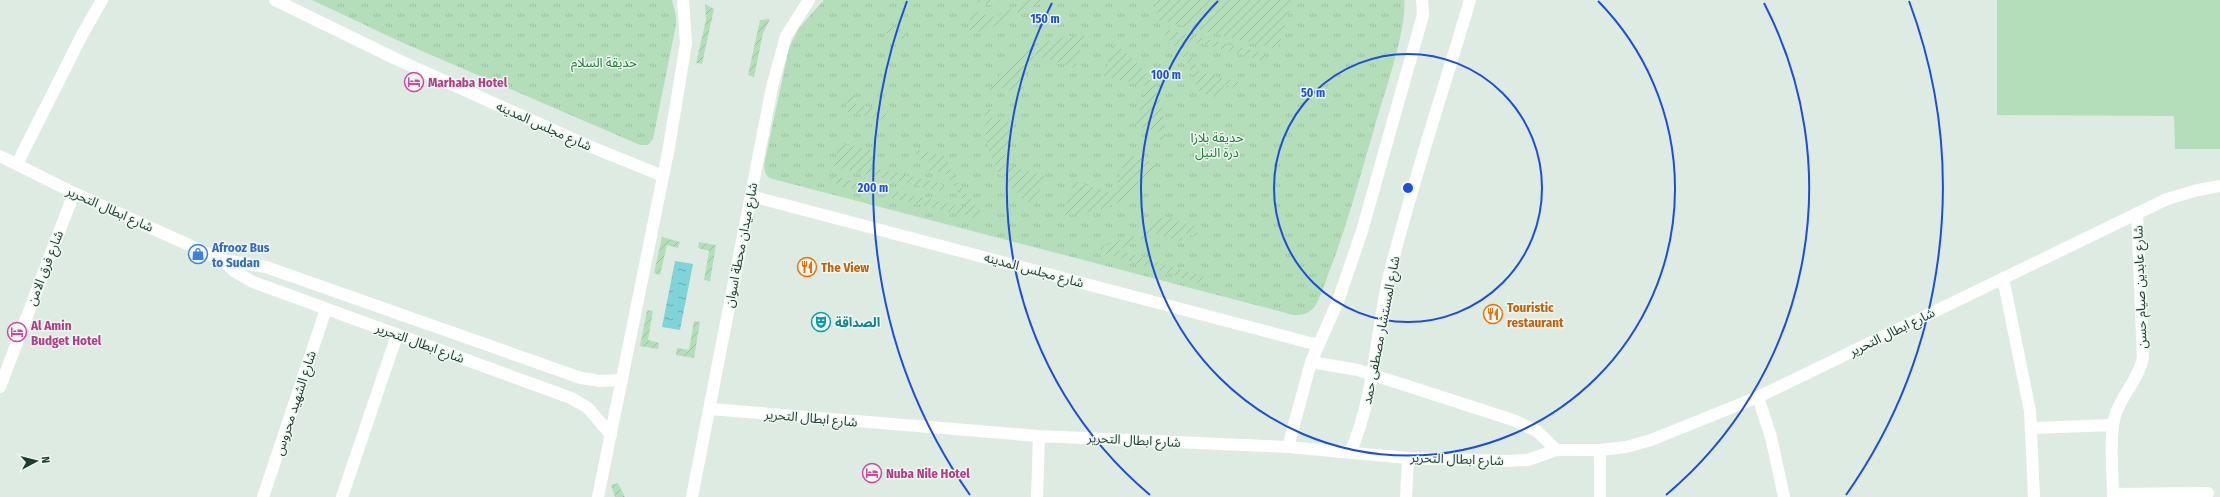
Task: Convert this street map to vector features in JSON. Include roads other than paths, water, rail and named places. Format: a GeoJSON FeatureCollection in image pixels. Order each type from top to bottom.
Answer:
{"type":"FeatureCollection","features":[{"type":"Feature","properties":{"kind":"street"},"geometry":{"type":"LineString","coordinates":[[17,164],[82,35],[102,0]]}},
{"type":"Feature","properties":{"kind":"street","name":"شارع مجلس المدينه"},"geometry":{"type":"LineString","coordinates":[[275,0],[396,59],[570,138],[663,176]]}},
{"type":"Feature","properties":{"kind":"street"},"geometry":{"type":"LineString","coordinates":[[598,497],[663,176],[685,48],[686,24],[683,0]]}},
{"type":"Feature","properties":{"kind":"street","name":"شارع ميدان محطة اسوان"},"geometry":{"type":"LineString","coordinates":[[692,497],[711,409],[764,122],[786,36],[808,0]]}},
{"type":"Feature","properties":{"kind":"street"},"geometry":{"type":"LineString","coordinates":[[1288,447],[1311,362],[1338,302],[1362,231],[1422,15],[1422,0]]}},
{"type":"Feature","properties":{"kind":"street","name":"شارع المستشار مصطفى حمد"},"geometry":{"type":"LineString","coordinates":[[1350,453],[1362,427],[1373,375],[1378,336],[1389,276],[1470,0]]}},
{"type":"Feature","properties":{"kind":"street","name":"شارع ابطال التحرير"},"geometry":{"type":"LineString","coordinates":[[0,156],[74,193],[222,260],[234,271],[253,282],[571,398],[588,408],[610,435]]}},
{"type":"Feature","properties":{"kind":"street","name":"شارع ابطال التحرير"},"geometry":{"type":"LineString","coordinates":[[711,409],[1039,436],[1288,447],[1408,458],[1518,461],[1539,457],[1556,450],[1600,450],[1626,447],[1651,440],[1758,397],[2137,213],[2182,194],[2220,186]]}},
{"type":"Feature","properties":{"kind":"street","name":"شارع فرق الامن"},"geometry":{"type":"LineString","coordinates":[[0,387],[74,193]]}},
{"type":"Feature","properties":{"kind":"street","name":"شارع مجلس المدينه"},"geometry":{"type":"LineString","coordinates":[[751,196],[1318,345]]}},
{"type":"Feature","properties":{"kind":"street","name":"شارع عابدين صيام حسن"},"geometry":{"type":"LineString","coordinates":[[2113,495],[2113,425],[2120,405],[2137,378],[2143,358],[2137,213]]}},
{"type":"Feature","properties":{"kind":"street","name":"شارع ابطال التحرير"},"geometry":{"type":"LineString","coordinates":[[222,260],[239,261],[266,267],[581,378],[600,381],[622,380]]}},
{"type":"Feature","properties":{"kind":"street"},"geometry":{"type":"LineString","coordinates":[[2003,278],[2032,428],[2034,497]]}},
{"type":"Feature","properties":{"kind":"street","name":"شارع الشهيد محروس"},"geometry":{"type":"LineString","coordinates":[[263,497],[326,309]]}},
{"type":"Feature","properties":{"kind":"street"},"geometry":{"type":"LineString","coordinates":[[342,497],[397,335]]}},
{"type":"Feature","properties":{"kind":"street"},"geometry":{"type":"LineString","coordinates":[[1311,362],[1342,367],[1373,375],[1525,424],[1537,431],[1556,450]]}},
{"type":"Feature","properties":{"kind":"street"},"geometry":{"type":"LineString","coordinates":[[1758,397],[1771,437],[1784,497]]}},
{"type":"Feature","properties":{"kind":"street"},"geometry":{"type":"LineString","coordinates":[[2032,428],[2113,425]]}},
{"type":"Feature","properties":{"kind":"street"},"geometry":{"type":"LineString","coordinates":[[1037,497],[1039,436]]}},
{"type":"Feature","properties":{"kind":"street"},"geometry":{"type":"LineString","coordinates":[[1600,450],[1600,497]]}},
{"type":"Feature","properties":{"kind":"street"},"geometry":{"type":"LineString","coordinates":[[1406,497],[1408,458]]}},
{"type":"Feature","properties":{"kind":"street"},"geometry":{"type":"LineString","coordinates":[[2113,495],[2208,493]]}},
{"type":"Feature","properties":{"kind":"water"},"geometry":{"type":"Polygon","coordinates":[[[675,261],[693,264],[680,330],[662,327],[675,261]]]}},
{"type":"Feature","properties":{"kind":"place","name":"Marhaba Hotel"},"geometry":{"type":"Point","coordinates":[414,82]}},
{"type":"Feature","properties":{"kind":"place","name":"Afrooz Bus to Sudan"},"geometry":{"type":"Point","coordinates":[198,254]}},
{"type":"Feature","properties":{"kind":"place","name":"The View"},"geometry":{"type":"Point","coordinates":[807,267]}},
{"type":"Feature","properties":{"kind":"place","name":"Touristic restaurant"},"geometry":{"type":"Point","coordinates":[1493,314]}},
{"type":"Feature","properties":{"kind":"place","name":"الصداقة"},"geometry":{"type":"Point","coordinates":[821,322]}},
{"type":"Feature","properties":{"kind":"place","name":"Al Amin Budget Hotel"},"geometry":{"type":"Point","coordinates":[17,332]}},
{"type":"Feature","properties":{"kind":"place","name":"Nuba Nile Hotel"},"geometry":{"type":"Point","coordinates":[872,473]}},
{"type":"Feature","properties":{"kind":"park label","name":"حديقة السلام"},"geometry":{"type":"Point","coordinates":[604,62]}},
{"type":"Feature","properties":{"kind":"park label","name":"حديقة بلازا درة النيل"},"geometry":{"type":"Point","coordinates":[1217,144]}}]}
